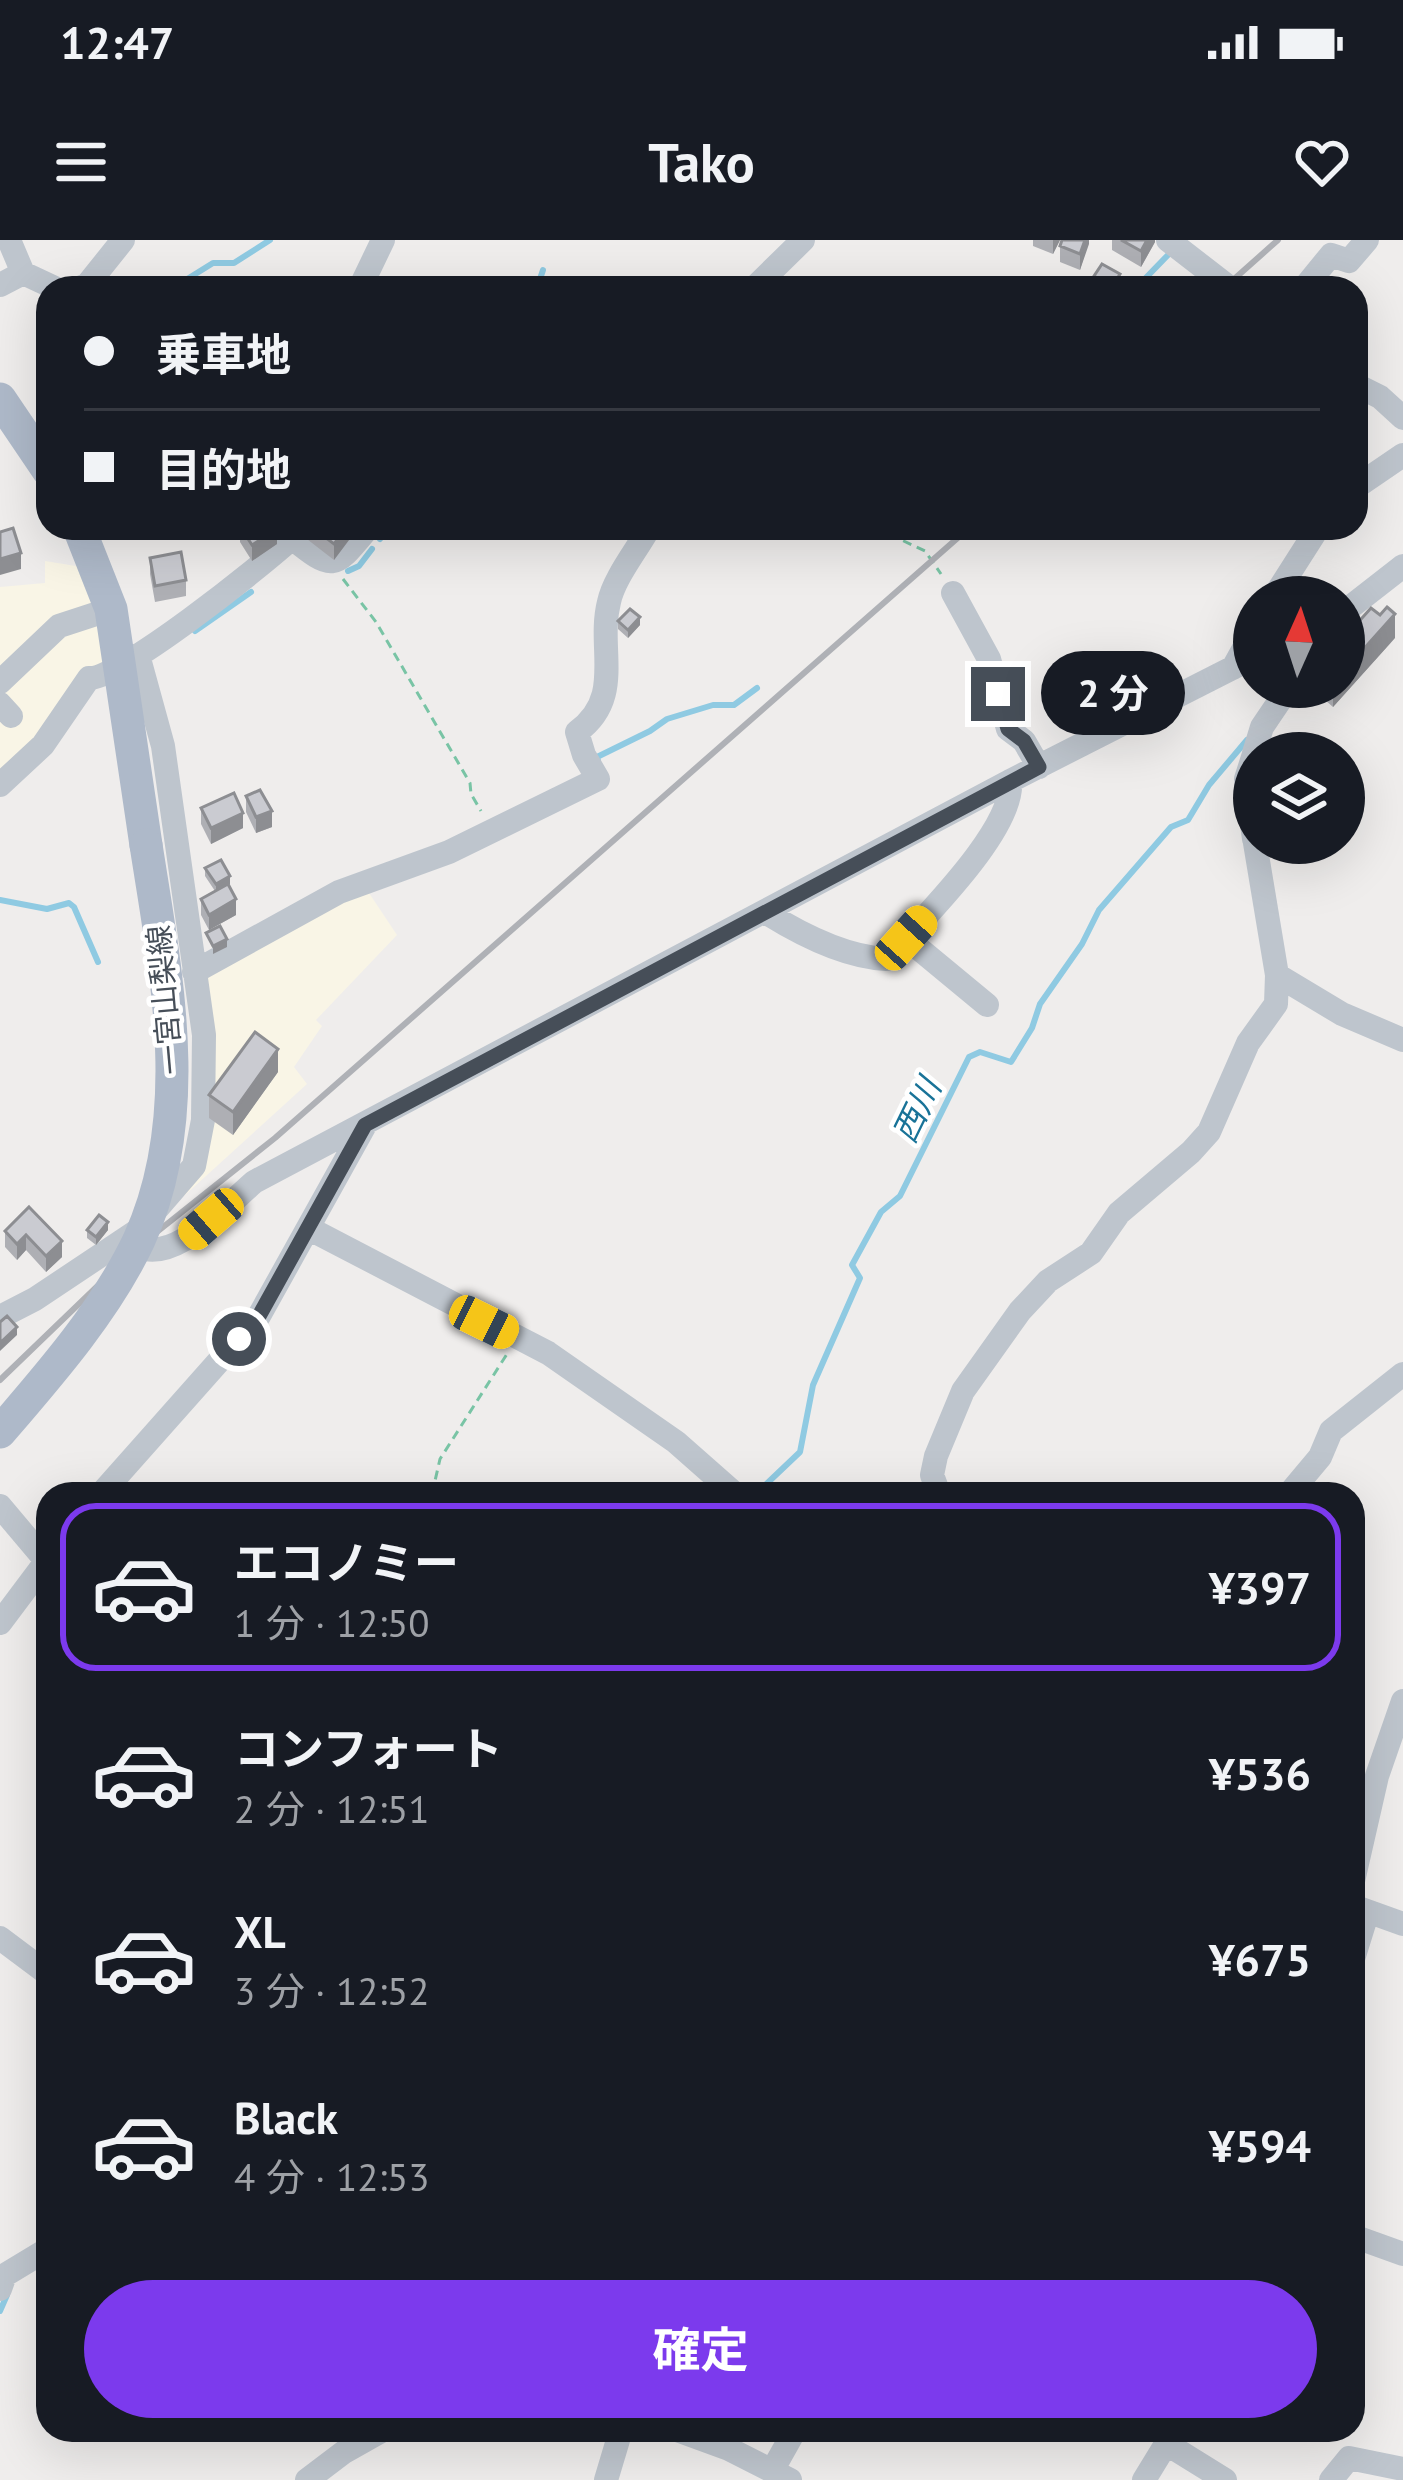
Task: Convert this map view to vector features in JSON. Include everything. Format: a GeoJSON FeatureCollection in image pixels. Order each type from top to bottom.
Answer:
{"type":"FeatureCollection","features":[{"type":"Feature","properties":{"kind":"main road"},"geometry":{"type":"LineString","coordinates":[[1,402],[36,453]]}},
{"type":"Feature","properties":{"kind":"main road","name":"一宮山梨線"},"geometry":{"type":"LineString","coordinates":[[0,1432],[41,1385],[139,1240],[160,1176],[173,1077],[146,845],[136,655],[111,609],[84,540]]}},
{"type":"Feature","properties":{"kind":"street"},"geometry":{"type":"LineString","coordinates":[[9,240],[11,279]]}},
{"type":"Feature","properties":{"kind":"street"},"geometry":{"type":"LineString","coordinates":[[94,276],[123,240]]}},
{"type":"Feature","properties":{"kind":"street"},"geometry":{"type":"LineString","coordinates":[[366,276],[383,240]]}},
{"type":"Feature","properties":{"kind":"street"},"geometry":{"type":"LineString","coordinates":[[766,276],[803,240]]}},
{"type":"Feature","properties":{"kind":"street"},"geometry":{"type":"LineString","coordinates":[[1168,240],[1215,276]]}},
{"type":"Feature","properties":{"kind":"street"},"geometry":{"type":"LineString","coordinates":[[1314,276],[1331,255],[1349,261],[1367,240]]}},
{"type":"Feature","properties":{"kind":"street"},"geometry":{"type":"LineString","coordinates":[[1368,391],[1403,418]]}},
{"type":"Feature","properties":{"kind":"street"},"geometry":{"type":"LineString","coordinates":[[1368,479],[1403,455]]}},
{"type":"Feature","properties":{"kind":"street"},"geometry":{"type":"LineString","coordinates":[[0,785],[43,746],[89,678],[98,679],[136,655],[254,573],[282,540]]}},
{"type":"Feature","properties":{"kind":"street"},"geometry":{"type":"LineString","coordinates":[[296,540],[322,562],[331,563],[358,540]]}},
{"type":"Feature","properties":{"kind":"street"},"geometry":{"type":"LineString","coordinates":[[194,971],[340,892],[449,852],[598,779],[584,755],[578,731],[600,710],[609,666],[608,601],[642,540]]}},
{"type":"Feature","properties":{"kind":"street"},"geometry":{"type":"LineString","coordinates":[[1287,576],[1310,540]]}},
{"type":"Feature","properties":{"kind":"street"},"geometry":{"type":"LineString","coordinates":[[1365,596],[1403,566]]}},
{"type":"Feature","properties":{"kind":"street"},"geometry":{"type":"LineString","coordinates":[[953,593],[989,659],[1008,729],[1024,741],[1039,767]]}},
{"type":"Feature","properties":{"kind":"street"},"geometry":{"type":"LineString","coordinates":[[0,682],[59,626],[111,609]]}},
{"type":"Feature","properties":{"kind":"street"},"geometry":{"type":"LineString","coordinates":[[136,655],[163,746],[204,1035],[203,1120],[194,1166],[129,1244],[171,1248],[254,1182],[1233,668]]}},
{"type":"Feature","properties":{"kind":"street"},"geometry":{"type":"LineString","coordinates":[[765,911],[790,928],[864,958],[886,959],[965,874],[1012,797],[1010,782]]}},
{"type":"Feature","properties":{"kind":"street"},"geometry":{"type":"LineString","coordinates":[[935,1482],[936,1456],[964,1390],[1034,1296],[1091,1253],[1119,1213],[1209,1132],[1248,1043],[1276,1004],[1277,975],[1258,864]]}},
{"type":"Feature","properties":{"kind":"street"},"geometry":{"type":"LineString","coordinates":[[906,938],[987,1005]]}},
{"type":"Feature","properties":{"kind":"street"},"geometry":{"type":"LineString","coordinates":[[1277,975],[1342,1014],[1403,1040]]}},
{"type":"Feature","properties":{"kind":"street"},"geometry":{"type":"LineString","coordinates":[[111,1482],[259,1316],[365,1125]]}},
{"type":"Feature","properties":{"kind":"street"},"geometry":{"type":"LineString","coordinates":[[0,1317],[141,1228]]}},
{"type":"Feature","properties":{"kind":"street"},"geometry":{"type":"LineString","coordinates":[[308,1228],[548,1353],[676,1442],[722,1482]]}},
{"type":"Feature","properties":{"kind":"street"},"geometry":{"type":"LineString","coordinates":[[1299,1482],[1320,1457],[1331,1431],[1403,1374]]}},
{"type":"Feature","properties":{"kind":"street"},"geometry":{"type":"LineString","coordinates":[[0,1506],[36,1548]]}},
{"type":"Feature","properties":{"kind":"street"},"geometry":{"type":"LineString","coordinates":[[0,1623],[36,1576]]}},
{"type":"Feature","properties":{"kind":"street"},"geometry":{"type":"LineString","coordinates":[[1365,1828],[1403,1701]]}},
{"type":"Feature","properties":{"kind":"street"},"geometry":{"type":"LineString","coordinates":[[1365,1912],[1403,1924]]}},
{"type":"Feature","properties":{"kind":"street"},"geometry":{"type":"LineString","coordinates":[[0,1938],[36,1965]]}},
{"type":"Feature","properties":{"kind":"street"},"geometry":{"type":"LineString","coordinates":[[1365,2240],[1403,2254]]}},
{"type":"Feature","properties":{"kind":"street"},"geometry":{"type":"LineString","coordinates":[[2,2277],[36,2256]]}},
{"type":"Feature","properties":{"kind":"street"},"geometry":{"type":"LineString","coordinates":[[307,2480],[362,2442]]}},
{"type":"Feature","properties":{"kind":"street"},"geometry":{"type":"LineString","coordinates":[[606,2480],[617,2442]]}},
{"type":"Feature","properties":{"kind":"street"},"geometry":{"type":"LineString","coordinates":[[710,2442],[781,2475],[791,2442]]}},
{"type":"Feature","properties":{"kind":"street"},"geometry":{"type":"LineString","coordinates":[[1144,2480],[1168,2442]]}},
{"type":"Feature","properties":{"kind":"street"},"geometry":{"type":"LineString","coordinates":[[1177,2442],[1225,2480]]}},
{"type":"Feature","properties":{"kind":"street"},"geometry":{"type":"LineString","coordinates":[[1331,2480],[1348,2458],[1403,2469]]}},
{"type":"Feature","properties":{"kind":"path"},"geometry":{"type":"LineString","coordinates":[[902,540],[925,551],[953,593]]}},
{"type":"Feature","properties":{"kind":"path"},"geometry":{"type":"LineString","coordinates":[[331,563],[376,622],[470,783],[470,794],[491,829]]}},
{"type":"Feature","properties":{"kind":"path"},"geometry":{"type":"LineString","coordinates":[[434,1482],[440,1459],[518,1338]]}},
{"type":"Feature","properties":{"kind":"shaded area"},"geometry":{"type":"Polygon","coordinates":[[[45,561],[82,567],[122,665],[98,679],[0,785],[0,587],[45,583],[45,561]]]}},
{"type":"Feature","properties":{"kind":"shaded area"},"geometry":{"type":"Polygon","coordinates":[[[363,884],[397,935],[316,1020],[322,1026],[294,1067],[307,1084],[184,1196],[194,1166],[194,972],[363,884]]]}},
{"type":"Feature","properties":{"kind":"building"},"geometry":{"type":"Polygon","coordinates":[[[1062,240],[1085,240],[1080,254],[1060,246],[1062,240]]]}},
{"type":"Feature","properties":{"kind":"building"},"geometry":{"type":"Polygon","coordinates":[[[1121,240],[1147,240],[1141,251],[1121,240]]]}},
{"type":"Feature","properties":{"kind":"building"},"geometry":{"type":"Polygon","coordinates":[[[1102,264],[1120,274],[1119,276],[1094,276],[1102,264]]]}},
{"type":"Feature","properties":{"kind":"building"},"geometry":{"type":"Polygon","coordinates":[[[13,528],[21,553],[0,559],[0,532],[13,528]]]}},
{"type":"Feature","properties":{"kind":"building"},"geometry":{"type":"Polygon","coordinates":[[[181,552],[186,580],[155,586],[150,558],[181,552]]]}},
{"type":"Feature","properties":{"kind":"building"},"geometry":{"type":"Polygon","coordinates":[[[1387,607],[1395,614],[1365,648],[1365,615],[1371,608],[1380,615],[1387,607]]]}},
{"type":"Feature","properties":{"kind":"building"},"geometry":{"type":"Polygon","coordinates":[[[630,609],[640,617],[628,630],[618,621],[630,609]]]}},
{"type":"Feature","properties":{"kind":"building"},"geometry":{"type":"Polygon","coordinates":[[[260,790],[272,811],[256,817],[246,796],[260,790]]]}},
{"type":"Feature","properties":{"kind":"building"},"geometry":{"type":"Polygon","coordinates":[[[234,793],[243,813],[211,828],[201,808],[234,793]]]}},
{"type":"Feature","properties":{"kind":"building"},"geometry":{"type":"Polygon","coordinates":[[[221,860],[230,876],[216,884],[205,868],[221,860]]]}},
{"type":"Feature","properties":{"kind":"building"},"geometry":{"type":"Polygon","coordinates":[[[228,884],[236,899],[209,915],[201,899],[228,884]]]}},
{"type":"Feature","properties":{"kind":"building"},"geometry":{"type":"Polygon","coordinates":[[[220,926],[227,939],[213,946],[206,933],[220,926]]]}},
{"type":"Feature","properties":{"kind":"building"},"geometry":{"type":"Polygon","coordinates":[[[255,1032],[278,1049],[233,1112],[209,1095],[255,1032]]]}},
{"type":"Feature","properties":{"kind":"building"},"geometry":{"type":"Polygon","coordinates":[[[29,1207],[62,1241],[46,1256],[26,1235],[17,1244],[5,1231],[29,1207]]]}},
{"type":"Feature","properties":{"kind":"building"},"geometry":{"type":"Polygon","coordinates":[[[99,1215],[108,1222],[96,1237],[87,1230],[99,1215]]]}},
{"type":"Feature","properties":{"kind":"building"},"geometry":{"type":"Polygon","coordinates":[[[7,1316],[17,1327],[0,1343],[0,1322],[7,1316]]]}},
{"type":"Feature","properties":{"kind":"waterway"},"geometry":{"type":"LineString","coordinates":[[192,276],[213,263],[234,263],[270,240]]}},
{"type":"Feature","properties":{"kind":"waterway"},"geometry":{"type":"LineString","coordinates":[[1148,276],[1168,255]]}},
{"type":"Feature","properties":{"kind":"waterway"},"geometry":{"type":"LineString","coordinates":[[541,276],[543,270]]}},
{"type":"Feature","properties":{"kind":"waterway"},"geometry":{"type":"LineString","coordinates":[[348,571],[359,566],[372,549]]}},
{"type":"Feature","properties":{"kind":"waterway"},"geometry":{"type":"LineString","coordinates":[[195,631],[251,592]]}},
{"type":"Feature","properties":{"kind":"waterway"},"geometry":{"type":"LineString","coordinates":[[598,761],[597,757],[667,719],[713,705],[734,705],[757,688]]}},
{"type":"Feature","properties":{"kind":"waterway","name":"西川"},"geometry":{"type":"LineString","coordinates":[[768,1482],[800,1452],[813,1385],[860,1278],[852,1265],[881,1212],[900,1196],[969,1057],[980,1052],[1011,1062],[1040,1004],[1082,944],[1099,910],[1171,827],[1188,820],[1233,757]]}},
{"type":"Feature","properties":{"kind":"waterway"},"geometry":{"type":"LineString","coordinates":[[0,900],[47,909],[69,903],[98,962]]}},
{"type":"Feature","properties":{"kind":"waterway","name":"西川"},"geometry":{"type":"LineString","coordinates":[[0,2311],[7,2295]]}},
{"type":"Feature","properties":{"kind":"railway"},"geometry":{"type":"LineString","coordinates":[[1238,276],[1278,240]]}},
{"type":"Feature","properties":{"kind":"railway"},"geometry":{"type":"LineString","coordinates":[[0,1380],[138,1247],[275,1138],[955,540]]}},
{"type":"Feature","properties":{"kind":"route"},"geometry":{"type":"LineString","coordinates":[[239,1339],[259,1316],[365,1125],[1039,767],[1024,741],[1008,729],[998,694]]}}]}
